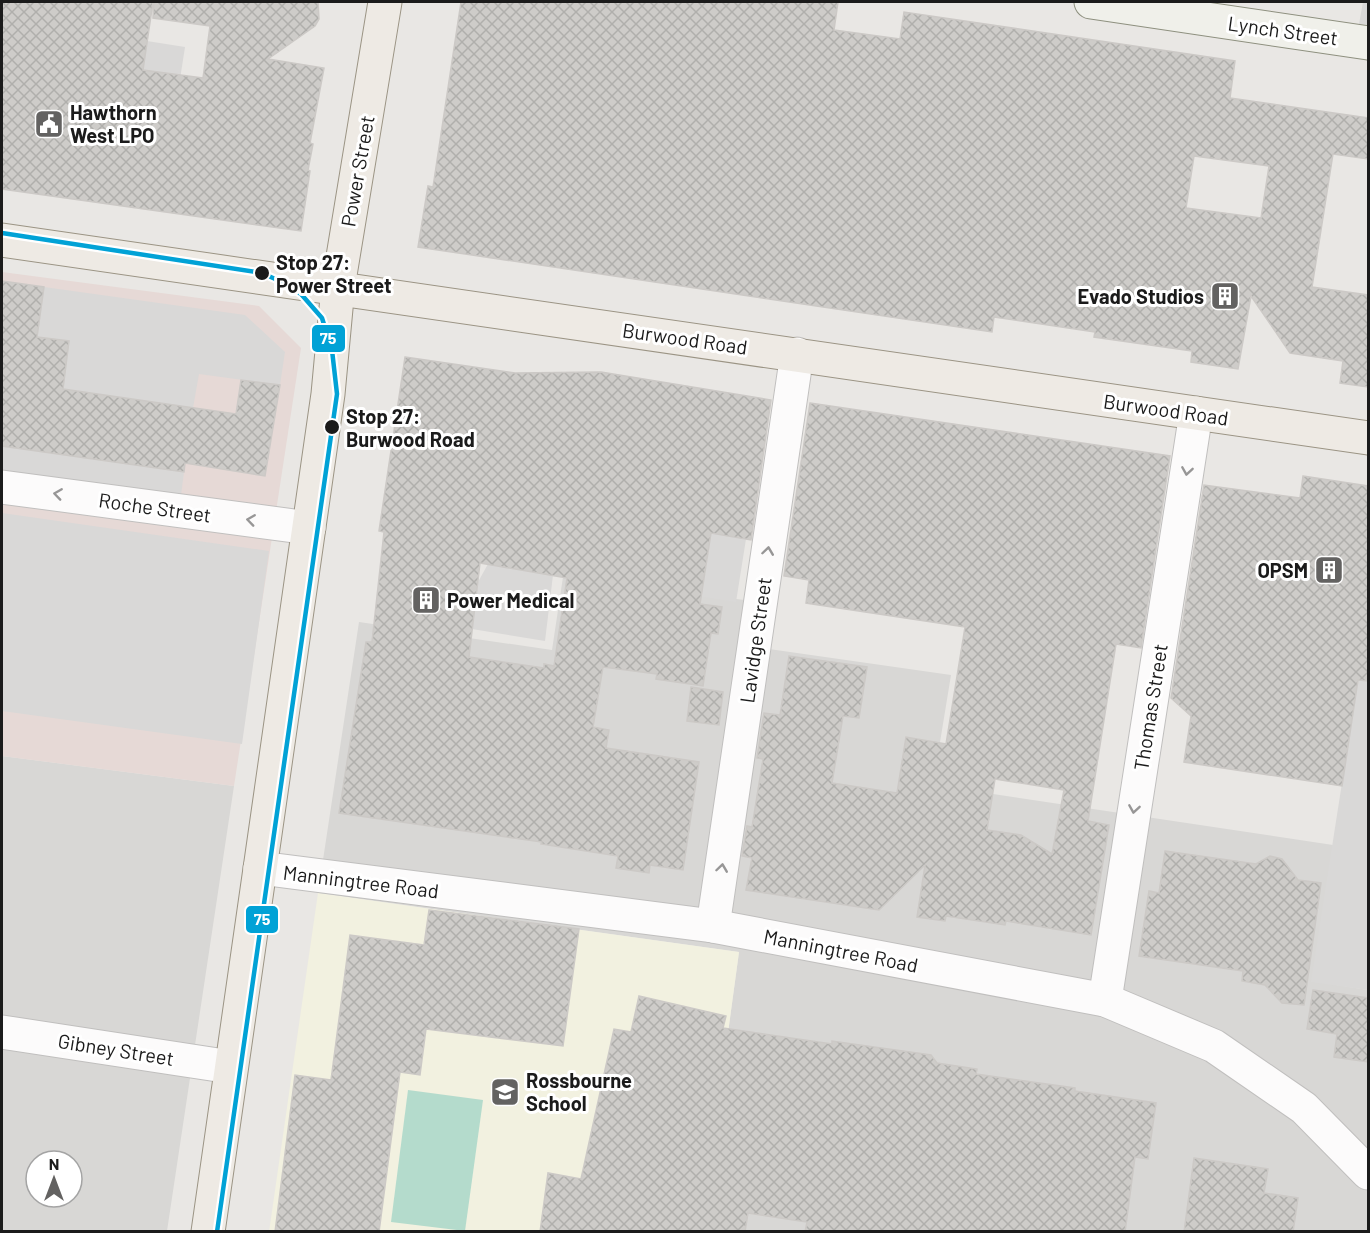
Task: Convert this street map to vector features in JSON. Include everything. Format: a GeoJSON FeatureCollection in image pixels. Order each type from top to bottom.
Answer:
{"type":"FeatureCollection","features":[{"type":"Feature","properties":{"kind":"main road","name":"Power Street"},"geometry":{"type":"LineString","coordinates":[[208,1232],[328,394],[338,287],[385,2]]}},
{"type":"Feature","properties":{"kind":"main road","name":"Burwood Road"},"geometry":{"type":"LineString","coordinates":[[2,240],[1368,438]]}},
{"type":"Feature","properties":{"kind":"street","name":"Lynch Street"},"geometry":{"type":"LineString","coordinates":[[1091,2],[1368,43]]}},
{"type":"Feature","properties":{"kind":"street","name":"Lavidge Street"},"geometry":{"type":"LineString","coordinates":[[713,926],[797,354]]}},
{"type":"Feature","properties":{"kind":"street","name":"Thomas Street"},"geometry":{"type":"LineString","coordinates":[[1105,1000],[1196,413]]}},
{"type":"Feature","properties":{"kind":"street","name":"Roche Street"},"geometry":{"type":"LineString","coordinates":[[2,487],[309,528]]}},
{"type":"Feature","properties":{"kind":"street","name":"Manningtree Road"},"geometry":{"type":"LineString","coordinates":[[260,868],[713,926],[1105,1000],[1214,1046],[1304,1108],[1368,1173]]}},
{"type":"Feature","properties":{"kind":"street","name":"Gibney Street"},"geometry":{"type":"LineString","coordinates":[[2,1032],[231,1067]]}},
{"type":"Feature","properties":{"kind":"shaded area"},"geometry":{"type":"Polygon","coordinates":[[[1363,2],[1368,2],[1368,25],[1359,24],[1363,2]]]}},
{"type":"Feature","properties":{"kind":"shaded area"},"geometry":{"type":"Polygon","coordinates":[[[147,41],[185,47],[176,105],[138,100],[147,41]]]}},
{"type":"Feature","properties":{"kind":"shaded area"},"geometry":{"type":"Polygon","coordinates":[[[2,272],[259,306],[301,348],[234,786],[2,756],[2,272]]]}},
{"type":"Feature","properties":{"kind":"shaded area"},"geometry":{"type":"Polygon","coordinates":[[[44,287],[245,315],[285,352],[280,385],[199,374],[193,408],[63,389],[69,341],[37,337],[44,287]]]}},
{"type":"Feature","properties":{"kind":"shaded area"},"geometry":{"type":"Polygon","coordinates":[[[2,446],[184,472],[180,503],[2,479],[2,446]]]}},
{"type":"Feature","properties":{"kind":"shaded area"},"geometry":{"type":"Polygon","coordinates":[[[2,513],[269,551],[242,744],[2,711],[2,513]]]}},
{"type":"Feature","properties":{"kind":"shaded area"},"geometry":{"type":"Polygon","coordinates":[[[711,533],[746,539],[736,602],[653,589],[656,568],[705,575],[711,533]]]}},
{"type":"Feature","properties":{"kind":"shaded area"},"geometry":{"type":"Polygon","coordinates":[[[488,564],[553,575],[545,641],[472,629],[478,582],[488,564]]]}},
{"type":"Feature","properties":{"kind":"shaded area"},"geometry":{"type":"Polygon","coordinates":[[[563,577],[775,604],[769,649],[951,675],[933,785],[1333,845],[1312,981],[1368,990],[1368,1231],[701,1231],[739,952],[318,893],[359,622],[552,650],[563,577]]]}},
{"type":"Feature","properties":{"kind":"shaded area"},"geometry":{"type":"Polygon","coordinates":[[[1358,680],[1368,681],[1368,990],[1311,982],[1358,680]]]}},
{"type":"Feature","properties":{"kind":"shaded area"},"geometry":{"type":"Polygon","coordinates":[[[2,756],[234,786],[167,1231],[2,1232],[2,756]]]}},
{"type":"Feature","properties":{"kind":"shaded area","name":"Rossbourne School"},"geometry":{"type":"Polygon","coordinates":[[[318,893],[739,952],[701,1231],[269,1232],[318,893]]]}},
{"type":"Feature","properties":{"kind":"green space"},"geometry":{"type":"Polygon","coordinates":[[[408,1090],[483,1100],[465,1231],[391,1222],[408,1090]]]}},
{"type":"Feature","properties":{"kind":"building"},"geometry":{"type":"Polygon","coordinates":[[[2,2],[153,2],[143,70],[203,78],[210,26],[153,18],[154,2],[318,2],[319,19],[315,26],[268,59],[324,68],[310,143],[313,144],[301,231],[2,189],[2,2]]]}},
{"type":"Feature","properties":{"kind":"building"},"geometry":{"type":"Polygon","coordinates":[[[461,2],[838,2],[834,30],[900,39],[904,12],[1235,61],[1230,98],[1368,118],[1368,159],[1333,154],[1312,287],[1368,295],[1368,387],[1340,383],[1343,361],[1290,353],[1251,296],[1238,369],[1191,362],[1192,351],[1094,337],[1095,332],[994,317],[992,332],[418,247],[428,186],[433,187],[461,2]],[[1194,156],[1186,208],[1261,218],[1269,166],[1194,156]]]}},
{"type":"Feature","properties":{"kind":"building"},"geometry":{"type":"Polygon","coordinates":[[[2,281],[44,287],[37,337],[69,341],[63,389],[236,414],[241,380],[280,385],[265,476],[185,463],[184,472],[2,446],[2,281]]]}},
{"type":"Feature","properties":{"kind":"building"},"geometry":{"type":"Polygon","coordinates":[[[405,357],[515,373],[601,372],[771,400],[751,540],[711,533],[700,604],[722,607],[718,634],[711,633],[703,686],[656,679],[657,674],[603,667],[593,727],[609,730],[606,748],[699,762],[683,870],[650,865],[649,873],[616,868],[618,856],[541,844],[542,842],[339,813],[366,642],[372,642],[384,532],[379,531],[405,357]],[[480,563],[469,657],[544,668],[544,664],[554,666],[567,578],[480,563]]]}},
{"type":"Feature","properties":{"kind":"building"},"geometry":{"type":"Polygon","coordinates":[[[810,403],[1170,456],[1141,648],[1116,644],[1088,821],[1109,825],[1091,935],[1006,921],[1005,925],[946,916],[945,921],[917,917],[925,865],[879,910],[746,890],[752,858],[742,856],[747,826],[752,827],[763,759],[757,758],[764,713],[780,715],[789,656],[867,667],[859,718],[843,716],[832,783],[897,793],[906,737],[946,744],[965,627],[806,603],[809,580],[784,576],[810,403]],[[995,779],[987,830],[1021,835],[1052,854],[1064,790],[995,779]]]}},
{"type":"Feature","properties":{"kind":"building"},"geometry":{"type":"Polygon","coordinates":[[[1303,476],[1368,486],[1368,681],[1358,680],[1342,786],[1184,762],[1191,716],[1171,698],[1204,485],[1300,498],[1303,476]]]}},
{"type":"Feature","properties":{"kind":"building"},"geometry":{"type":"Polygon","coordinates":[[[691,687],[723,692],[719,725],[687,721],[691,687]]]}},
{"type":"Feature","properties":{"kind":"building"},"geometry":{"type":"Polygon","coordinates":[[[1165,851],[1256,864],[1270,856],[1282,859],[1298,880],[1321,883],[1304,1005],[1282,1003],[1265,985],[1242,981],[1243,971],[1139,956],[1149,891],[1159,893],[1165,851]]]}},
{"type":"Feature","properties":{"kind":"building"},"geometry":{"type":"Polygon","coordinates":[[[429,910],[579,929],[563,1046],[426,1029],[420,1075],[400,1072],[379,1232],[275,1232],[295,1075],[331,1080],[350,935],[424,945],[429,910]]]}},
{"type":"Feature","properties":{"kind":"building"},"geometry":{"type":"Polygon","coordinates":[[[1313,990],[1368,998],[1368,1062],[1334,1057],[1337,1034],[1307,1029],[1313,990]]]}},
{"type":"Feature","properties":{"kind":"building"},"geometry":{"type":"Polygon","coordinates":[[[639,996],[726,1016],[723,1028],[832,1044],[832,1041],[931,1055],[937,1063],[977,1069],[976,1074],[1075,1088],[1075,1091],[1156,1103],[1148,1159],[1135,1157],[1125,1232],[805,1232],[807,1222],[748,1213],[745,1232],[540,1232],[548,1173],[581,1179],[614,1029],[631,1032],[639,996]]]}},
{"type":"Feature","properties":{"kind":"building"},"geometry":{"type":"Polygon","coordinates":[[[1194,1158],[1268,1169],[1264,1193],[1298,1198],[1293,1232],[1184,1232],[1194,1158]]]}},
{"type":"Feature","properties":{"kind":"transit line","name":"75"},"geometry":{"type":"LineString","coordinates":[[2,233],[262,273],[301,294],[322,318],[332,350],[337,394],[217,1232]]}},
{"type":"Feature","properties":{"kind":"place","name":"Hawthorn West LPO"},"geometry":{"type":"Point","coordinates":[49,124]}},
{"type":"Feature","properties":{"kind":"place","name":"Stop 27: Power Street"},"geometry":{"type":"Point","coordinates":[262,273]}},
{"type":"Feature","properties":{"kind":"place","name":"Evado Studios"},"geometry":{"type":"Point","coordinates":[1225,296]}},
{"type":"Feature","properties":{"kind":"place","name":"Stop 27: Burwood Road"},"geometry":{"type":"Point","coordinates":[332,427]}},
{"type":"Feature","properties":{"kind":"place","name":"OPSM"},"geometry":{"type":"Point","coordinates":[1329,570]}},
{"type":"Feature","properties":{"kind":"place","name":"Power Medical"},"geometry":{"type":"Point","coordinates":[426,600]}},
{"type":"Feature","properties":{"kind":"place","name":"Rossbourne School"},"geometry":{"type":"Point","coordinates":[505,1092]}}]}
